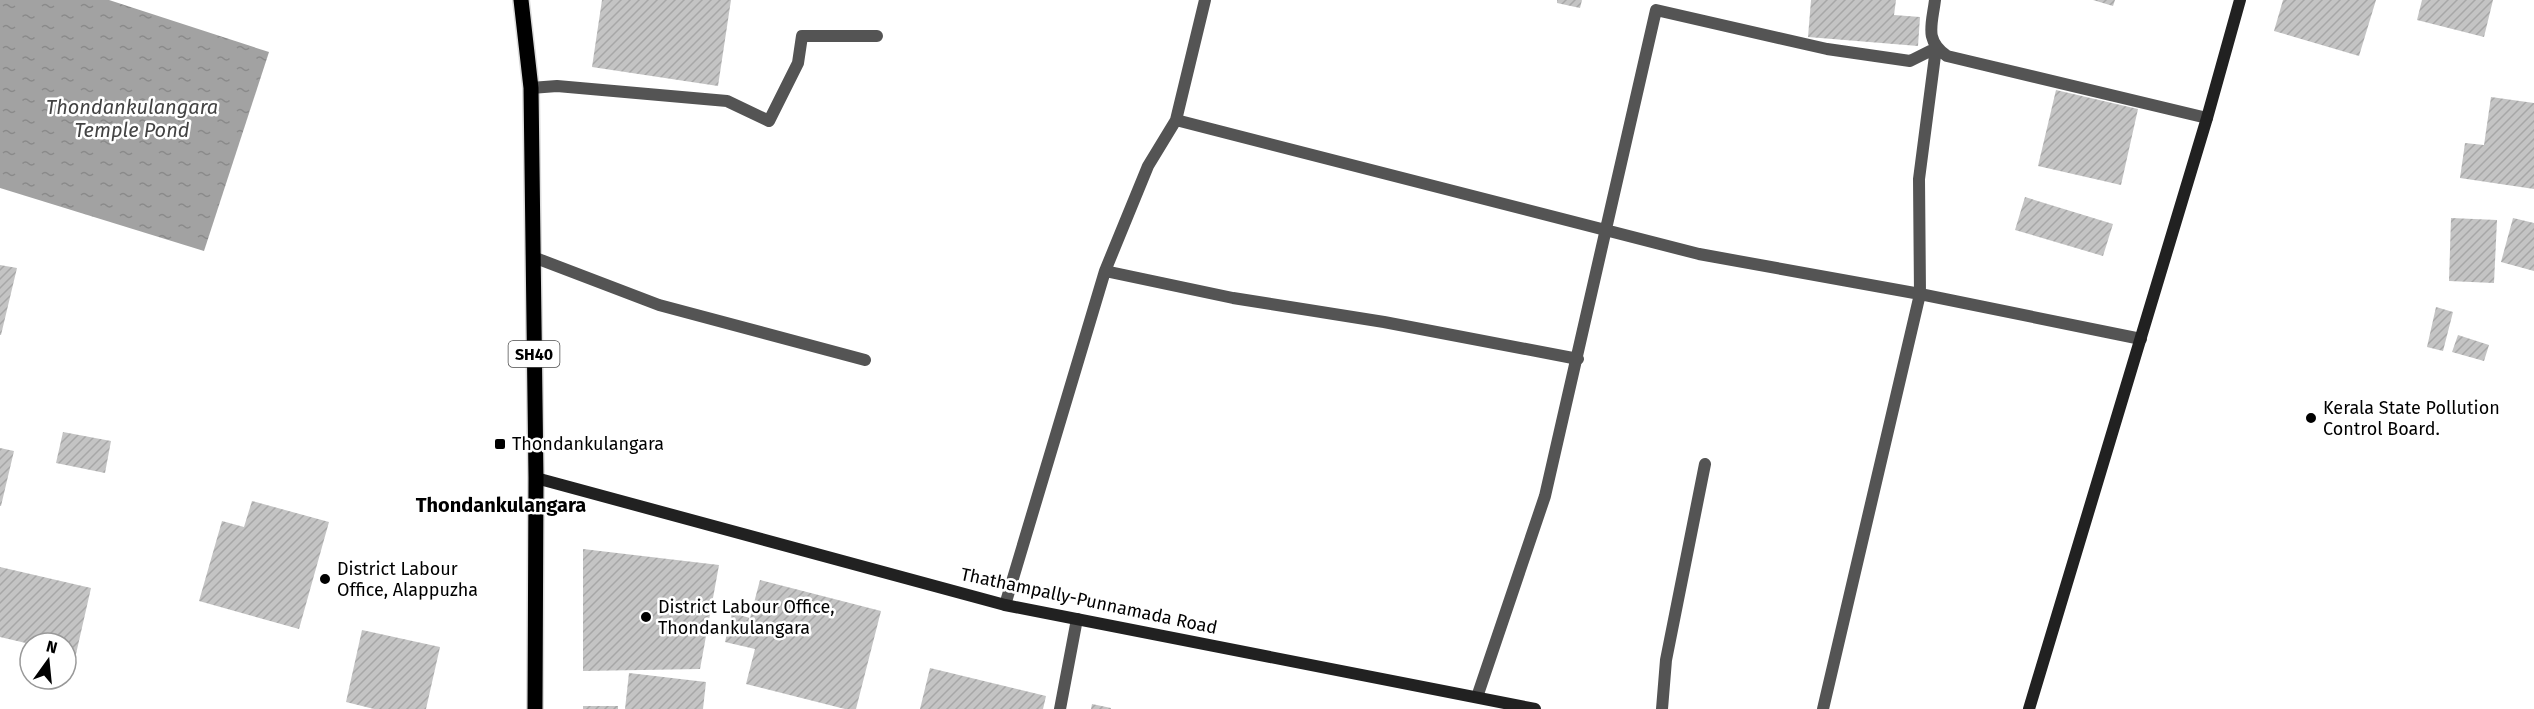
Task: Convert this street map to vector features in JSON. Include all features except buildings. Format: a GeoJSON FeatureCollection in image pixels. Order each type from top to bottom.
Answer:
{"type":"FeatureCollection","features":[{"type":"Feature","properties":{"kind":"main road","name":"SH40"},"geometry":{"type":"LineString","coordinates":[[521,0],[531,87],[536,478],[535,709]]}},
{"type":"Feature","properties":{"kind":"main road"},"geometry":{"type":"LineString","coordinates":[[2030,709],[2207,118],[2240,0]]}},
{"type":"Feature","properties":{"kind":"main road","name":"Thathampally-Punnamada Road"},"geometry":{"type":"LineString","coordinates":[[536,478],[1005,605],[1535,709]]}},
{"type":"Feature","properties":{"kind":"street"},"geometry":{"type":"LineString","coordinates":[[1005,605],[1105,271],[1148,165],[1176,120],[1205,0]]}},
{"type":"Feature","properties":{"kind":"street"},"geometry":{"type":"LineString","coordinates":[[1935,0],[1930,36],[1936,48],[1947,56],[2207,118]]}},
{"type":"Feature","properties":{"kind":"street"},"geometry":{"type":"LineString","coordinates":[[1477,698],[1545,496],[1656,10],[1827,49],[1910,61],[1936,48]]}},
{"type":"Feature","properties":{"kind":"street"},"geometry":{"type":"LineString","coordinates":[[531,87],[557,86],[727,101],[768,121],[798,63],[802,36],[877,36]]}},
{"type":"Feature","properties":{"kind":"street"},"geometry":{"type":"LineString","coordinates":[[1823,709],[1920,294],[1919,179],[1936,48]]}},
{"type":"Feature","properties":{"kind":"street"},"geometry":{"type":"LineString","coordinates":[[1176,120],[1699,254],[1920,294],[2141,339]]}},
{"type":"Feature","properties":{"kind":"street"},"geometry":{"type":"LineString","coordinates":[[533,257],[658,305],[865,360]]}},
{"type":"Feature","properties":{"kind":"street"},"geometry":{"type":"LineString","coordinates":[[1105,271],[1233,298],[1384,322],[1578,359]]}},
{"type":"Feature","properties":{"kind":"street"},"geometry":{"type":"LineString","coordinates":[[1662,709],[1666,660],[1705,464]]}},
{"type":"Feature","properties":{"kind":"street"},"geometry":{"type":"LineString","coordinates":[[1060,709],[1077,619]]}},
{"type":"Feature","properties":{"kind":"water","name":"Thondankulangara Temple Pond"},"geometry":{"type":"Polygon","coordinates":[[[0,0],[109,0],[269,52],[204,251],[0,188],[0,0]]]}},
{"type":"Feature","properties":{"kind":"place","name":"Kerala State Pollution Control Board."},"geometry":{"type":"Point","coordinates":[2311,418]}},
{"type":"Feature","properties":{"kind":"place","name":"Thondankulangara"},"geometry":{"type":"Point","coordinates":[500,444]}},
{"type":"Feature","properties":{"kind":"place","name":"District Labour Office, Alappuzha"},"geometry":{"type":"Point","coordinates":[325,579]}},
{"type":"Feature","properties":{"kind":"place","name":"District Labour Office, Thondankulangara"},"geometry":{"type":"Point","coordinates":[646,617]}},
{"type":"Feature","properties":{"kind":"district","name":"Thondankulangara"},"geometry":{"type":"Point","coordinates":[501,505]}}]}
